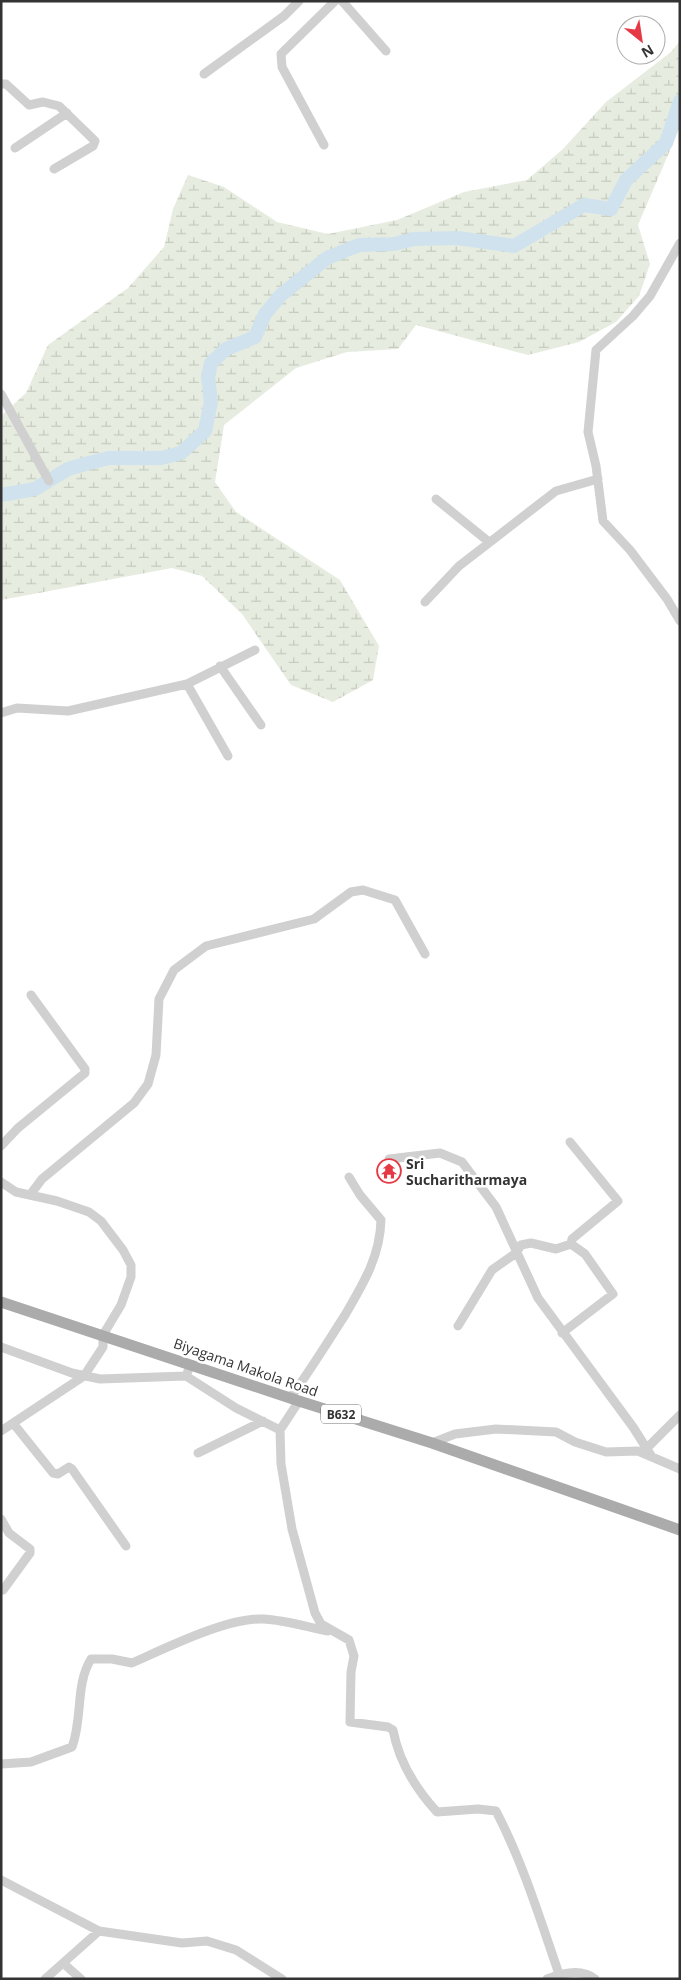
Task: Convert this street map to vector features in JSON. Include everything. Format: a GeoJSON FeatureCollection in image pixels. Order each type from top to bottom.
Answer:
{"type":"FeatureCollection","features":[{"type":"Feature","properties":{"kind":"main road","name":"Biyagama Makola Road"},"geometry":{"type":"LineString","coordinates":[[1,1302],[295,1400],[432,1443],[680,1530]]}},
{"type":"Feature","properties":{"kind":"street"},"geometry":{"type":"LineString","coordinates":[[204,74],[278,20],[299,1]]}},
{"type":"Feature","properties":{"kind":"street"},"geometry":{"type":"LineString","coordinates":[[324,145],[282,67],[280,58],[281,54],[334,1]]}},
{"type":"Feature","properties":{"kind":"street"},"geometry":{"type":"LineString","coordinates":[[342,1],[386,51]]}},
{"type":"Feature","properties":{"kind":"street"},"geometry":{"type":"LineString","coordinates":[[1,84],[6,84],[29,106],[43,102],[59,106],[95,141],[94,146],[54,169]]}},
{"type":"Feature","properties":{"kind":"street"},"geometry":{"type":"LineString","coordinates":[[14,148],[67,113]]}},
{"type":"Feature","properties":{"kind":"street"},"geometry":{"type":"LineString","coordinates":[[680,243],[650,296],[633,316],[596,350],[588,432],[598,479],[603,520],[667,599],[680,621]]}},
{"type":"Feature","properties":{"kind":"street"},"geometry":{"type":"LineString","coordinates":[[1,394],[49,481]]}},
{"type":"Feature","properties":{"kind":"street"},"geometry":{"type":"LineString","coordinates":[[425,602],[459,566],[556,491],[598,479]]}},
{"type":"Feature","properties":{"kind":"street"},"geometry":{"type":"LineString","coordinates":[[436,499],[489,542]]}},
{"type":"Feature","properties":{"kind":"street"},"geometry":{"type":"LineString","coordinates":[[1,713],[17,708],[68,711],[187,684],[254,650]]}},
{"type":"Feature","properties":{"kind":"street"},"geometry":{"type":"LineString","coordinates":[[220,666],[261,725]]}},
{"type":"Feature","properties":{"kind":"street"},"geometry":{"type":"LineString","coordinates":[[187,684],[228,756]]}},
{"type":"Feature","properties":{"kind":"street"},"geometry":{"type":"LineString","coordinates":[[30,1196],[42,1179],[82,1149],[134,1103],[148,1084],[156,1056],[159,999],[174,970],[206,946],[314,919],[351,892],[363,890],[395,900],[425,954]]}},
{"type":"Feature","properties":{"kind":"street"},"geometry":{"type":"LineString","coordinates":[[1,1146],[18,1128],[85,1073],[85,1069],[31,995]]}},
{"type":"Feature","properties":{"kind":"street"},"geometry":{"type":"LineString","coordinates":[[570,1142],[618,1201],[572,1239],[571,1244]]}},
{"type":"Feature","properties":{"kind":"street"},"geometry":{"type":"LineString","coordinates":[[389,1159],[440,1153],[462,1162],[496,1206],[538,1298],[649,1453]]}},
{"type":"Feature","properties":{"kind":"street"},"geometry":{"type":"LineString","coordinates":[[349,1177],[360,1195],[381,1220],[381,1236],[365,1282],[295,1400],[280,1430],[281,1464],[292,1529],[315,1612],[321,1624],[349,1640],[354,1656],[351,1672],[350,1722],[388,1727],[393,1730],[397,1750],[419,1793],[437,1812],[478,1809],[496,1811],[522,1867],[545,1928],[559,1974]]}},
{"type":"Feature","properties":{"kind":"street"},"geometry":{"type":"LineString","coordinates":[[1,1182],[16,1192],[57,1201],[88,1212],[101,1222],[131,1265],[130,1278],[121,1305],[103,1335],[103,1347],[84,1376],[1,1431]]}},
{"type":"Feature","properties":{"kind":"street"},"geometry":{"type":"LineString","coordinates":[[458,1326],[492,1270],[516,1252],[521,1245],[531,1243],[556,1249],[571,1244]]}},
{"type":"Feature","properties":{"kind":"street"},"geometry":{"type":"LineString","coordinates":[[562,1333],[613,1294],[585,1254],[571,1244]]}},
{"type":"Feature","properties":{"kind":"street"},"geometry":{"type":"LineString","coordinates":[[1,1346],[84,1376],[118,1380],[186,1376],[236,1408],[280,1430]]}},
{"type":"Feature","properties":{"kind":"street"},"geometry":{"type":"LineString","coordinates":[[186,1376],[191,1364]]}},
{"type":"Feature","properties":{"kind":"street"},"geometry":{"type":"LineString","coordinates":[[649,1453],[680,1415]]}},
{"type":"Feature","properties":{"kind":"street"},"geometry":{"type":"LineString","coordinates":[[198,1453],[263,1421]]}},
{"type":"Feature","properties":{"kind":"street"},"geometry":{"type":"LineString","coordinates":[[14,1423],[53,1473],[58,1474],[69,1467],[72,1469],[126,1546]]}},
{"type":"Feature","properties":{"kind":"street"},"geometry":{"type":"LineString","coordinates":[[432,1443],[455,1434],[496,1429],[556,1432],[575,1442],[606,1452],[638,1451],[649,1453],[680,1469]]}},
{"type":"Feature","properties":{"kind":"street"},"geometry":{"type":"LineString","coordinates":[[1,1518],[9,1533],[30,1548],[30,1552],[2,1590]]}},
{"type":"Feature","properties":{"kind":"street"},"geometry":{"type":"LineString","coordinates":[[1,1764],[31,1762],[72,1747],[77,1735],[84,1671],[91,1659],[112,1658],[132,1663],[166,1646],[233,1623],[262,1619],[333,1632]]}},
{"type":"Feature","properties":{"kind":"street"},"geometry":{"type":"LineString","coordinates":[[1,1880],[99,1931],[182,1943],[207,1941],[236,1950],[282,1979]]}},
{"type":"Feature","properties":{"kind":"street"},"geometry":{"type":"LineString","coordinates":[[45,1979],[99,1931]]}},
{"type":"Feature","properties":{"kind":"street"},"geometry":{"type":"LineString","coordinates":[[62,1963],[81,1979]]}},
{"type":"Feature","properties":{"kind":"street"},"geometry":{"type":"LineString","coordinates":[[547,1979],[559,1974],[577,1972],[595,1979]]}},
{"type":"Feature","properties":{"kind":"green space"},"geometry":{"type":"Polygon","coordinates":[[[680,41],[680,127],[638,225],[650,264],[639,296],[616,322],[579,342],[528,355],[416,325],[398,349],[347,352],[296,368],[224,425],[215,482],[236,512],[340,580],[379,646],[373,680],[333,702],[291,685],[242,614],[202,576],[172,568],[1,600],[1,416],[26,393],[48,345],[128,288],[164,247],[173,209],[188,175],[224,187],[277,222],[328,234],[397,220],[464,192],[527,180],[563,149],[606,102],[654,65],[666,65],[666,56],[680,41]]]}},
{"type":"Feature","properties":{"kind":"waterway"},"geometry":{"type":"LineString","coordinates":[[1,495],[35,489],[68,469],[109,458],[161,458],[181,453],[205,431],[211,402],[208,377],[211,363],[226,349],[255,337],[265,314],[281,295],[327,258],[359,245],[394,244],[414,239],[457,238],[514,246],[584,205],[611,209],[626,180],[666,143],[680,101]]}},
{"type":"Feature","properties":{"kind":"place","name":"Sri Sucharitharmaya"},"geometry":{"type":"Point","coordinates":[389,1171]}}]}
